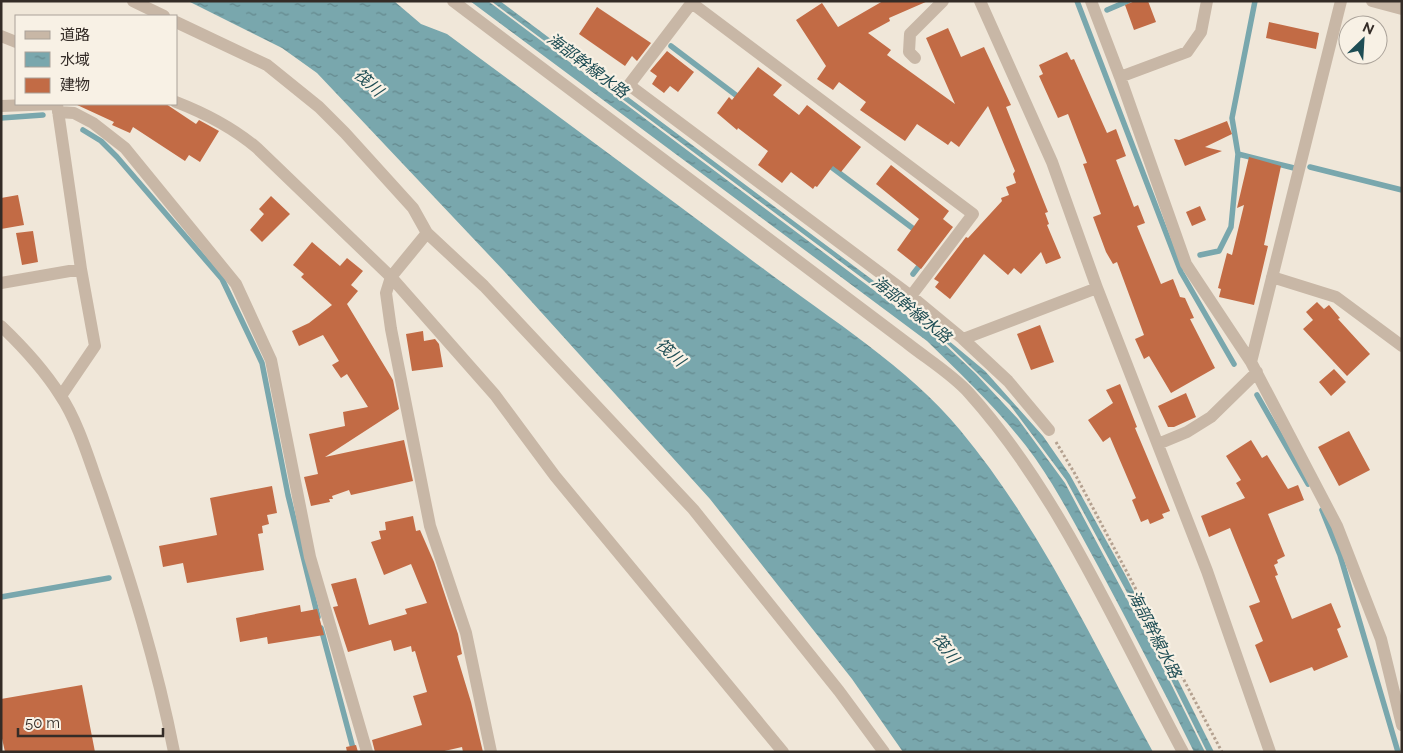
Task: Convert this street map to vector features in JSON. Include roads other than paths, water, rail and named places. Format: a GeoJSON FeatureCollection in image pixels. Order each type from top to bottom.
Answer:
{"type":"FeatureCollection","features":[{"type":"Feature","properties":{"kind":"street"},"geometry":{"type":"LineString","coordinates":[[133,1],[162,15]]}},
{"type":"Feature","properties":{"kind":"street"},"geometry":{"type":"LineString","coordinates":[[453,1],[907,343],[968,392],[1022,460],[1067,534],[1183,752]]}},
{"type":"Feature","properties":{"kind":"street"},"geometry":{"type":"LineString","coordinates":[[915,58],[909,52],[910,34],[943,1]]}},
{"type":"Feature","properties":{"kind":"street"},"geometry":{"type":"LineString","coordinates":[[980,1],[1052,162],[1097,288],[1207,571],[1270,752]]}},
{"type":"Feature","properties":{"kind":"street"},"geometry":{"type":"LineString","coordinates":[[1090,1],[1120,77],[1186,264],[1254,367],[1337,526],[1381,639],[1402,725]]}},
{"type":"Feature","properties":{"kind":"street"},"geometry":{"type":"LineString","coordinates":[[1120,77],[1188,52],[1201,32],[1207,1]]}},
{"type":"Feature","properties":{"kind":"street"},"geometry":{"type":"LineString","coordinates":[[1158,444],[1188,432],[1211,417],[1254,367],[1272,276],[1342,1]]}},
{"type":"Feature","properties":{"kind":"street"},"geometry":{"type":"LineString","coordinates":[[1372,1],[1402,8]]}},
{"type":"Feature","properties":{"kind":"street"},"geometry":{"type":"LineString","coordinates":[[911,296],[973,214],[693,3],[629,85],[911,296],[963,338],[1008,381],[1048,430]]}},
{"type":"Feature","properties":{"kind":"street"},"geometry":{"type":"LineString","coordinates":[[178,23],[267,65],[294,85],[338,126],[413,208],[427,233],[484,286],[693,510],[839,691],[884,752]]}},
{"type":"Feature","properties":{"kind":"street"},"geometry":{"type":"LineString","coordinates":[[1,36],[15,42]]}},
{"type":"Feature","properties":{"kind":"street"},"geometry":{"type":"LineString","coordinates":[[178,103],[214,117],[234,128],[391,277],[495,395],[554,476],[783,752]]}},
{"type":"Feature","properties":{"kind":"street"},"geometry":{"type":"LineString","coordinates":[[1,106],[57,107],[93,123],[125,148],[236,284],[271,360],[310,557],[367,752]]}},
{"type":"Feature","properties":{"kind":"street"},"geometry":{"type":"LineString","coordinates":[[57,107],[80,269],[95,346],[62,396]]}},
{"type":"Feature","properties":{"kind":"street"},"geometry":{"type":"LineString","coordinates":[[427,233],[391,277],[386,293],[391,329],[430,526],[466,633],[491,752]]}},
{"type":"Feature","properties":{"kind":"street"},"geometry":{"type":"LineString","coordinates":[[1,284],[80,269]]}},
{"type":"Feature","properties":{"kind":"street"},"geometry":{"type":"LineString","coordinates":[[1272,276],[1336,297],[1402,346]]}},
{"type":"Feature","properties":{"kind":"street"},"geometry":{"type":"LineString","coordinates":[[963,338],[1097,288]]}},
{"type":"Feature","properties":{"kind":"street"},"geometry":{"type":"LineString","coordinates":[[1,326],[26,350],[62,396],[85,449],[115,533],[161,687],[174,752]]}},
{"type":"Feature","properties":{"kind":"water","name":"筏川"},"geometry":{"type":"Polygon","coordinates":[[[188,1],[394,1],[421,24],[447,34],[893,365],[940,407],[989,467],[1015,505],[1064,586],[1153,752],[903,752],[852,679],[710,499],[504,271],[317,73],[282,48],[188,1]]]}},
{"type":"Feature","properties":{"kind":"water"},"geometry":{"type":"Polygon","coordinates":[[[470,1],[488,1],[939,339],[976,374],[1018,419],[1065,483],[1151,644],[1205,752],[1194,752],[1098,566],[1044,471],[1023,442],[970,383],[927,341],[470,1]]]}},
{"type":"Feature","properties":{"kind":"water","name":"海部幹線水路"},"geometry":{"type":"Polygon","coordinates":[[[491,1],[500,1],[906,305],[985,371],[1043,436],[1070,475],[1127,578],[1214,752],[1207,752],[1137,611],[1066,480],[1010,405],[936,333],[491,1]]]}},
{"type":"Feature","properties":{"kind":"waterway"},"geometry":{"type":"LineString","coordinates":[[1077,1],[1181,272],[1234,364]]}},
{"type":"Feature","properties":{"kind":"waterway"},"geometry":{"type":"LineString","coordinates":[[1107,10],[1128,1]]}},
{"type":"Feature","properties":{"kind":"waterway"},"geometry":{"type":"LineString","coordinates":[[1200,255],[1219,251],[1231,227],[1238,154],[1232,118],[1255,1]]}},
{"type":"Feature","properties":{"kind":"waterway"},"geometry":{"type":"LineString","coordinates":[[671,46],[741,99]]}},
{"type":"Feature","properties":{"kind":"waterway"},"geometry":{"type":"LineString","coordinates":[[1,118],[43,115]]}},
{"type":"Feature","properties":{"kind":"waterway"},"geometry":{"type":"LineString","coordinates":[[83,130],[101,141],[117,157],[222,279],[262,363],[288,495],[318,617]]}},
{"type":"Feature","properties":{"kind":"waterway"},"geometry":{"type":"LineString","coordinates":[[1238,154],[1294,168]]}},
{"type":"Feature","properties":{"kind":"waterway"},"geometry":{"type":"LineString","coordinates":[[826,163],[919,233]]}},
{"type":"Feature","properties":{"kind":"waterway"},"geometry":{"type":"LineString","coordinates":[[1310,167],[1402,190]]}},
{"type":"Feature","properties":{"kind":"waterway"},"geometry":{"type":"LineString","coordinates":[[913,274],[923,261]]}},
{"type":"Feature","properties":{"kind":"waterway"},"geometry":{"type":"LineString","coordinates":[[1257,395],[1308,484]]}},
{"type":"Feature","properties":{"kind":"waterway"},"geometry":{"type":"LineString","coordinates":[[1322,510],[1340,555],[1398,752]]}},
{"type":"Feature","properties":{"kind":"waterway"},"geometry":{"type":"LineString","coordinates":[[1,597],[109,578]]}},
{"type":"Feature","properties":{"kind":"waterway"},"geometry":{"type":"LineString","coordinates":[[321,628],[354,752]]}}]}
